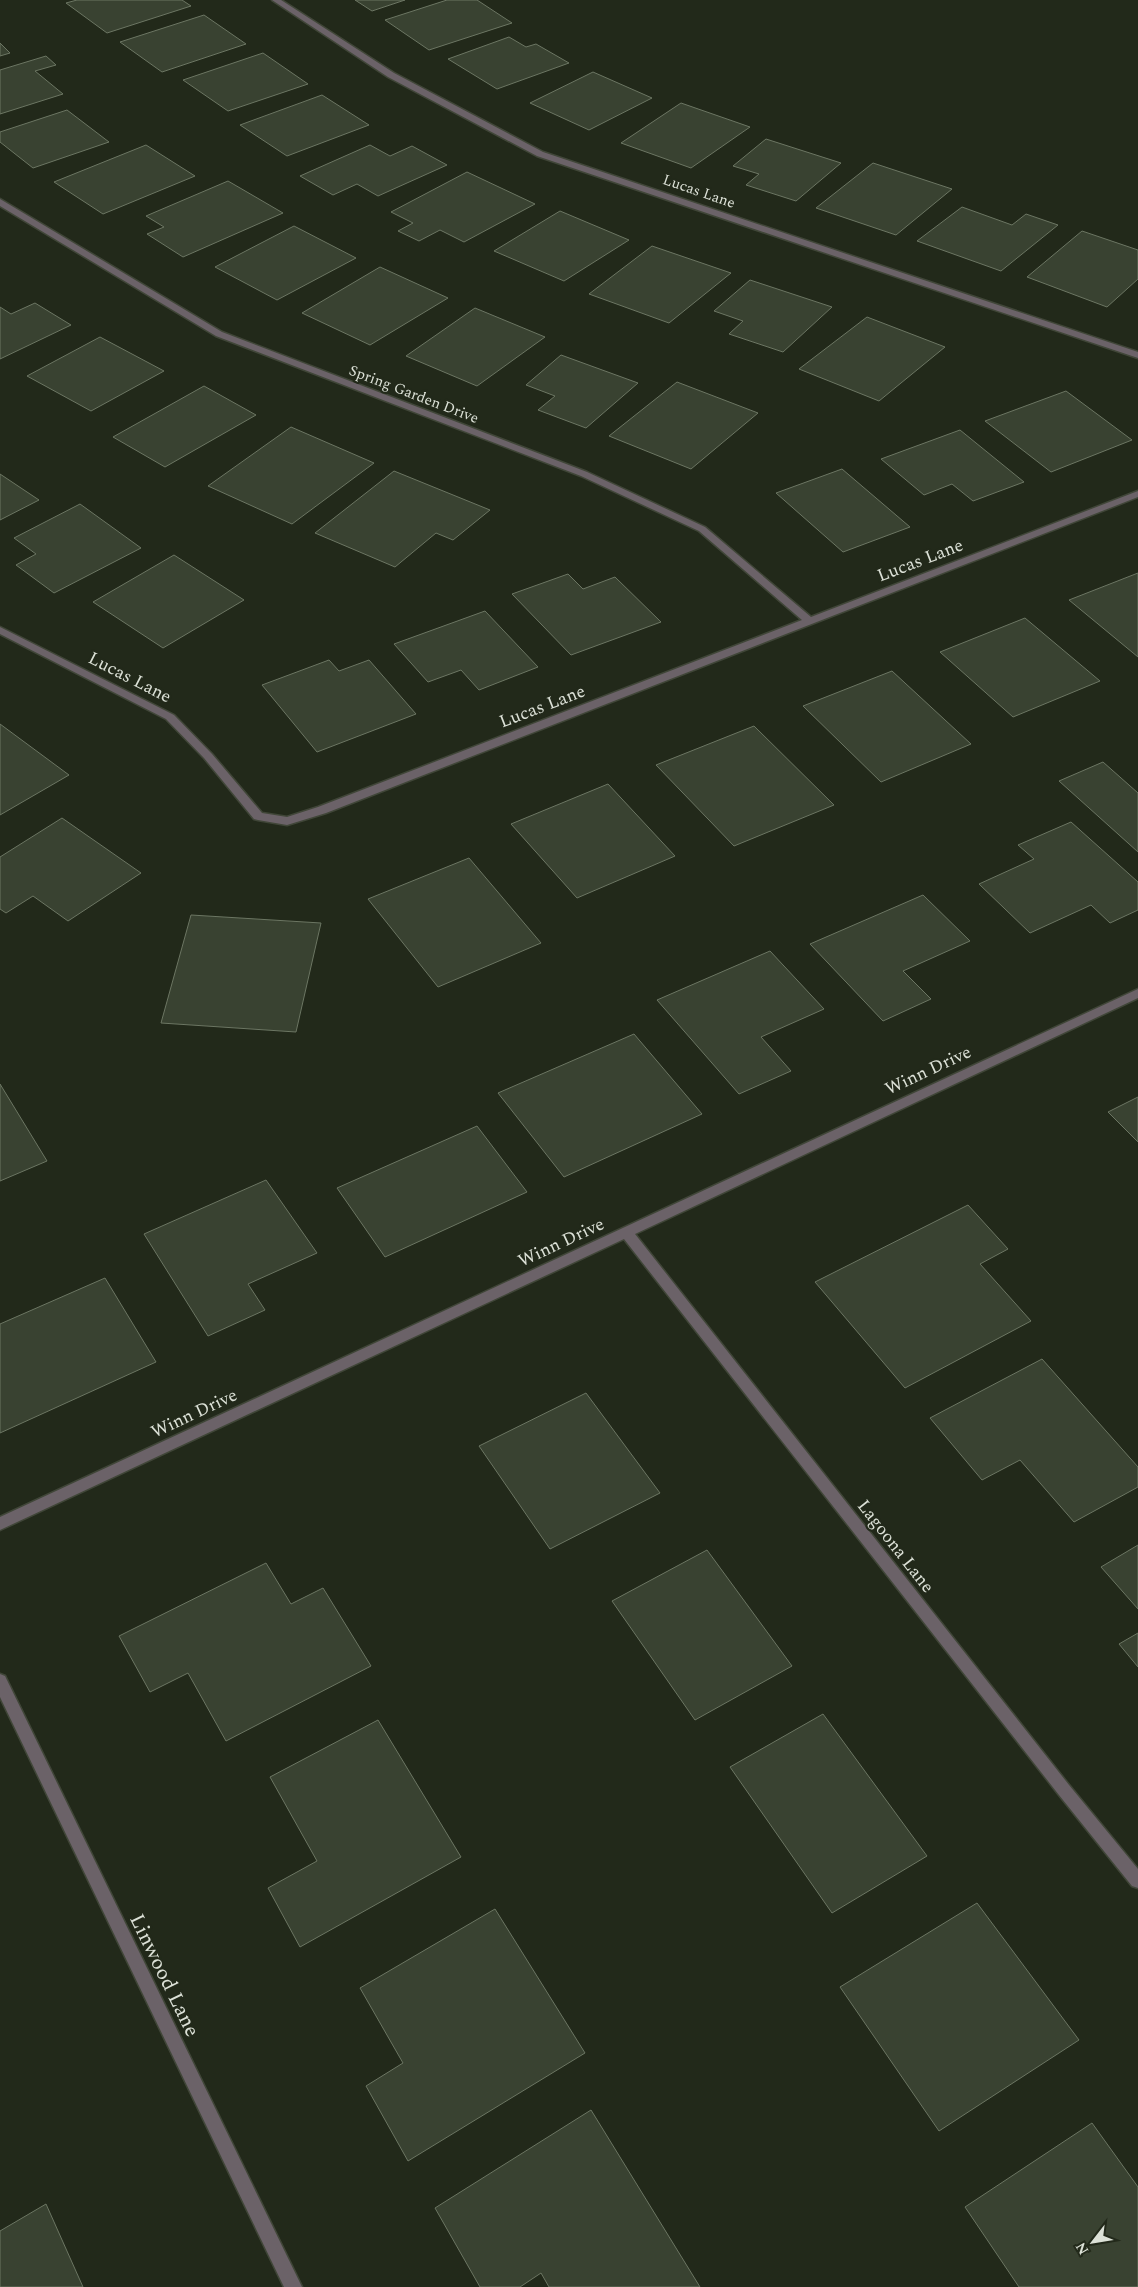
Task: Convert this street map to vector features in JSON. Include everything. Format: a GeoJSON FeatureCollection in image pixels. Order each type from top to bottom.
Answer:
{"type":"FeatureCollection","features":[{"type":"Feature","properties":{"kind":"street","name":"Lucas Lane"},"geometry":{"type":"LineString","coordinates":[[276,0],[391,75],[540,154],[1138,355]]}},
{"type":"Feature","properties":{"kind":"street","name":"Spring Garden Drive"},"geometry":{"type":"LineString","coordinates":[[0,202],[219,334],[584,474],[702,529],[809,622]]}},
{"type":"Feature","properties":{"kind":"street","name":"Lucas Lane"},"geometry":{"type":"LineString","coordinates":[[0,630],[170,717],[208,756],[258,816],[287,821],[322,810],[1138,494]]}},
{"type":"Feature","properties":{"kind":"street","name":"Winn Drive"},"geometry":{"type":"LineString","coordinates":[[0,1524],[1138,993]]}},
{"type":"Feature","properties":{"kind":"street","name":"Lagoona Lane"},"geometry":{"type":"LineString","coordinates":[[626,1232],[1138,1882]]}},
{"type":"Feature","properties":{"kind":"street","name":"Linwood Lane"},"geometry":{"type":"LineString","coordinates":[[0,1681],[293,2287]]}},
{"type":"Feature","properties":{"kind":"building"},"geometry":{"type":"Polygon","coordinates":[[[77,0],[182,0],[191,6],[107,33],[66,3],[77,0]]]}},
{"type":"Feature","properties":{"kind":"building"},"geometry":{"type":"Polygon","coordinates":[[[355,0],[405,0],[372,11],[355,0]]]}},
{"type":"Feature","properties":{"kind":"building"},"geometry":{"type":"Polygon","coordinates":[[[447,0],[477,0],[512,23],[429,50],[385,20],[447,0]]]}},
{"type":"Feature","properties":{"kind":"building"},"geometry":{"type":"Polygon","coordinates":[[[204,15],[246,44],[162,72],[120,42],[204,15]]]}},
{"type":"Feature","properties":{"kind":"building"},"geometry":{"type":"Polygon","coordinates":[[[509,37],[526,47],[536,44],[569,63],[497,89],[448,59],[509,37]]]}},
{"type":"Feature","properties":{"kind":"building"},"geometry":{"type":"Polygon","coordinates":[[[0,43],[10,53],[0,56],[0,43]]]}},
{"type":"Feature","properties":{"kind":"building"},"geometry":{"type":"Polygon","coordinates":[[[263,53],[308,84],[228,111],[183,80],[263,53]]]}},
{"type":"Feature","properties":{"kind":"building"},"geometry":{"type":"Polygon","coordinates":[[[46,56],[56,65],[35,71],[63,94],[0,114],[0,70],[46,56]]]}},
{"type":"Feature","properties":{"kind":"building"},"geometry":{"type":"Polygon","coordinates":[[[593,72],[652,98],[589,130],[530,103],[593,72]]]}},
{"type":"Feature","properties":{"kind":"building"},"geometry":{"type":"Polygon","coordinates":[[[322,95],[369,125],[287,156],[240,125],[322,95]]]}},
{"type":"Feature","properties":{"kind":"building"},"geometry":{"type":"Polygon","coordinates":[[[681,103],[750,127],[691,168],[621,143],[681,103]]]}},
{"type":"Feature","properties":{"kind":"building"},"geometry":{"type":"Polygon","coordinates":[[[67,110],[109,142],[33,168],[0,142],[0,132],[67,110]]]}},
{"type":"Feature","properties":{"kind":"building"},"geometry":{"type":"Polygon","coordinates":[[[766,139],[841,163],[796,201],[746,185],[759,174],[733,166],[766,139]]]}},
{"type":"Feature","properties":{"kind":"building"},"geometry":{"type":"Polygon","coordinates":[[[146,145],[195,176],[103,214],[54,182],[146,145]]]}},
{"type":"Feature","properties":{"kind":"building"},"geometry":{"type":"Polygon","coordinates":[[[370,145],[390,156],[412,146],[447,165],[378,196],[357,184],[333,195],[300,176],[370,145]]]}},
{"type":"Feature","properties":{"kind":"building"},"geometry":{"type":"Polygon","coordinates":[[[873,163],[952,189],[896,235],[816,208],[873,163]]]}},
{"type":"Feature","properties":{"kind":"building"},"geometry":{"type":"Polygon","coordinates":[[[467,172],[535,204],[464,242],[440,230],[419,241],[398,231],[413,223],[391,212],[467,172]]]}},
{"type":"Feature","properties":{"kind":"building"},"geometry":{"type":"Polygon","coordinates":[[[228,181],[283,213],[183,257],[147,234],[164,227],[146,216],[228,181]]]}},
{"type":"Feature","properties":{"kind":"building"},"geometry":{"type":"Polygon","coordinates":[[[962,207],[1012,225],[1026,214],[1058,225],[1001,271],[917,241],[962,207]]]}},
{"type":"Feature","properties":{"kind":"building"},"geometry":{"type":"Polygon","coordinates":[[[560,211],[629,240],[564,281],[494,251],[560,211]]]}},
{"type":"Feature","properties":{"kind":"building"},"geometry":{"type":"Polygon","coordinates":[[[294,226],[356,258],[277,300],[215,267],[294,226]]]}},
{"type":"Feature","properties":{"kind":"building"},"geometry":{"type":"Polygon","coordinates":[[[1082,231],[1138,250],[1138,279],[1107,307],[1027,277],[1082,231]]]}},
{"type":"Feature","properties":{"kind":"building"},"geometry":{"type":"Polygon","coordinates":[[[652,246],[731,273],[669,323],[589,294],[652,246]]]}},
{"type":"Feature","properties":{"kind":"building"},"geometry":{"type":"Polygon","coordinates":[[[380,267],[448,298],[370,345],[302,313],[380,267]]]}},
{"type":"Feature","properties":{"kind":"building"},"geometry":{"type":"Polygon","coordinates":[[[750,280],[832,307],[783,352],[729,334],[743,321],[714,311],[750,280]]]}},
{"type":"Feature","properties":{"kind":"building"},"geometry":{"type":"Polygon","coordinates":[[[35,303],[71,325],[0,359],[0,307],[11,314],[35,303]]]}},
{"type":"Feature","properties":{"kind":"building"},"geometry":{"type":"Polygon","coordinates":[[[475,308],[545,337],[477,386],[406,356],[475,308]]]}},
{"type":"Feature","properties":{"kind":"building"},"geometry":{"type":"Polygon","coordinates":[[[867,317],[945,347],[879,401],[799,369],[867,317]]]}},
{"type":"Feature","properties":{"kind":"building"},"geometry":{"type":"Polygon","coordinates":[[[100,337],[164,371],[91,411],[27,376],[100,337]]]}},
{"type":"Feature","properties":{"kind":"building"},"geometry":{"type":"Polygon","coordinates":[[[561,355],[638,383],[586,428],[538,410],[555,396],[526,385],[561,355]]]}},
{"type":"Feature","properties":{"kind":"building"},"geometry":{"type":"Polygon","coordinates":[[[677,382],[758,413],[691,469],[609,436],[677,382]]]}},
{"type":"Feature","properties":{"kind":"building"},"geometry":{"type":"Polygon","coordinates":[[[204,386],[256,415],[165,467],[113,437],[204,386]]]}},
{"type":"Feature","properties":{"kind":"building"},"geometry":{"type":"Polygon","coordinates":[[[1066,391],[1132,440],[1051,472],[985,421],[1066,391]]]}},
{"type":"Feature","properties":{"kind":"building"},"geometry":{"type":"Polygon","coordinates":[[[291,427],[374,463],[292,524],[208,486],[291,427]]]}},
{"type":"Feature","properties":{"kind":"building"},"geometry":{"type":"Polygon","coordinates":[[[960,430],[1024,482],[973,501],[952,484],[924,495],[881,459],[960,430]]]}},
{"type":"Feature","properties":{"kind":"building"},"geometry":{"type":"Polygon","coordinates":[[[842,469],[910,527],[843,552],[776,493],[842,469]]]}},
{"type":"Feature","properties":{"kind":"building"},"geometry":{"type":"Polygon","coordinates":[[[394,471],[490,510],[453,540],[436,533],[395,567],[315,533],[394,471]]]}},
{"type":"Feature","properties":{"kind":"building"},"geometry":{"type":"Polygon","coordinates":[[[0,474],[39,500],[0,520],[0,474]]]}},
{"type":"Feature","properties":{"kind":"building"},"geometry":{"type":"Polygon","coordinates":[[[80,504],[141,548],[54,593],[16,565],[36,554],[14,538],[80,504]]]}},
{"type":"Feature","properties":{"kind":"building"},"geometry":{"type":"Polygon","coordinates":[[[174,555],[244,600],[163,648],[93,602],[174,555]]]}},
{"type":"Feature","properties":{"kind":"building"},"geometry":{"type":"Polygon","coordinates":[[[1138,573],[1138,657],[1069,600],[1138,573]]]}},
{"type":"Feature","properties":{"kind":"building"},"geometry":{"type":"Polygon","coordinates":[[[568,574],[583,589],[615,577],[661,622],[571,655],[512,594],[568,574]]]}},
{"type":"Feature","properties":{"kind":"building"},"geometry":{"type":"Polygon","coordinates":[[[485,611],[538,667],[479,690],[461,670],[428,682],[394,644],[485,611]]]}},
{"type":"Feature","properties":{"kind":"building"},"geometry":{"type":"Polygon","coordinates":[[[1025,618],[1100,681],[1013,717],[940,652],[1025,618]]]}},
{"type":"Feature","properties":{"kind":"building"},"geometry":{"type":"Polygon","coordinates":[[[329,660],[339,671],[369,660],[416,714],[317,752],[262,685],[329,660]]]}},
{"type":"Feature","properties":{"kind":"building"},"geometry":{"type":"Polygon","coordinates":[[[892,671],[971,744],[881,782],[803,706],[892,671]]]}},
{"type":"Feature","properties":{"kind":"building"},"geometry":{"type":"Polygon","coordinates":[[[0,724],[69,775],[0,815],[0,724]]]}},
{"type":"Feature","properties":{"kind":"building"},"geometry":{"type":"Polygon","coordinates":[[[754,726],[834,805],[734,846],[656,765],[754,726]]]}},
{"type":"Feature","properties":{"kind":"building"},"geometry":{"type":"Polygon","coordinates":[[[1103,762],[1138,793],[1138,852],[1059,781],[1103,762]]]}},
{"type":"Feature","properties":{"kind":"building"},"geometry":{"type":"Polygon","coordinates":[[[608,784],[675,856],[577,898],[511,824],[608,784]]]}},
{"type":"Feature","properties":{"kind":"building"},"geometry":{"type":"Polygon","coordinates":[[[62,818],[141,873],[68,921],[33,896],[6,913],[0,909],[0,857],[62,818]]]}},
{"type":"Feature","properties":{"kind":"building"},"geometry":{"type":"Polygon","coordinates":[[[1071,822],[1138,882],[1138,910],[1110,923],[1091,905],[1030,933],[979,884],[1034,859],[1018,845],[1071,822]]]}},
{"type":"Feature","properties":{"kind":"building"},"geometry":{"type":"Polygon","coordinates":[[[469,858],[541,943],[438,987],[368,899],[469,858]]]}},
{"type":"Feature","properties":{"kind":"building"},"geometry":{"type":"Polygon","coordinates":[[[923,895],[970,941],[903,971],[931,999],[883,1021],[810,944],[923,895]]]}},
{"type":"Feature","properties":{"kind":"building"},"geometry":{"type":"Polygon","coordinates":[[[191,915],[321,923],[296,1032],[161,1023],[191,915]]]}},
{"type":"Feature","properties":{"kind":"building"},"geometry":{"type":"Polygon","coordinates":[[[770,951],[824,1009],[761,1037],[791,1071],[739,1094],[657,1000],[770,951]]]}},
{"type":"Feature","properties":{"kind":"building"},"geometry":{"type":"Polygon","coordinates":[[[634,1034],[702,1114],[564,1177],[498,1093],[634,1034]]]}},
{"type":"Feature","properties":{"kind":"building"},"geometry":{"type":"Polygon","coordinates":[[[0,1084],[47,1161],[0,1181],[0,1084]]]}},
{"type":"Feature","properties":{"kind":"building"},"geometry":{"type":"Polygon","coordinates":[[[1138,1097],[1138,1142],[1108,1112],[1138,1097]]]}},
{"type":"Feature","properties":{"kind":"building"},"geometry":{"type":"Polygon","coordinates":[[[477,1126],[527,1192],[385,1257],[337,1188],[477,1126]]]}},
{"type":"Feature","properties":{"kind":"building"},"geometry":{"type":"Polygon","coordinates":[[[266,1180],[317,1253],[248,1284],[265,1310],[208,1336],[144,1234],[266,1180]]]}},
{"type":"Feature","properties":{"kind":"building"},"geometry":{"type":"Polygon","coordinates":[[[968,1205],[1008,1249],[980,1264],[1031,1321],[905,1388],[815,1282],[968,1205]]]}},
{"type":"Feature","properties":{"kind":"building"},"geometry":{"type":"Polygon","coordinates":[[[105,1278],[156,1362],[0,1433],[0,1324],[105,1278]]]}},
{"type":"Feature","properties":{"kind":"building"},"geometry":{"type":"Polygon","coordinates":[[[1042,1359],[1138,1467],[1138,1487],[1074,1522],[1020,1460],[982,1480],[930,1418],[1042,1359]]]}},
{"type":"Feature","properties":{"kind":"building"},"geometry":{"type":"Polygon","coordinates":[[[586,1393],[660,1493],[550,1549],[479,1446],[586,1393]]]}},
{"type":"Feature","properties":{"kind":"building"},"geometry":{"type":"Polygon","coordinates":[[[1138,1545],[1138,1609],[1101,1567],[1138,1545]]]}},
{"type":"Feature","properties":{"kind":"building"},"geometry":{"type":"Polygon","coordinates":[[[707,1550],[792,1666],[695,1720],[612,1601],[707,1550]]]}},
{"type":"Feature","properties":{"kind":"building"},"geometry":{"type":"Polygon","coordinates":[[[266,1563],[291,1604],[323,1588],[371,1666],[226,1741],[188,1673],[150,1692],[119,1636],[266,1563]]]}},
{"type":"Feature","properties":{"kind":"building"},"geometry":{"type":"Polygon","coordinates":[[[1138,1633],[1138,1667],[1119,1644],[1138,1633]]]}},
{"type":"Feature","properties":{"kind":"building"},"geometry":{"type":"Polygon","coordinates":[[[823,1714],[927,1856],[832,1913],[730,1767],[823,1714]]]}},
{"type":"Feature","properties":{"kind":"building"},"geometry":{"type":"Polygon","coordinates":[[[378,1720],[461,1857],[300,1947],[268,1888],[317,1861],[270,1777],[378,1720]]]}},
{"type":"Feature","properties":{"kind":"building"},"geometry":{"type":"Polygon","coordinates":[[[977,1903],[1079,2040],[939,2131],[840,1987],[977,1903]]]}},
{"type":"Feature","properties":{"kind":"building"},"geometry":{"type":"Polygon","coordinates":[[[495,1909],[585,2053],[408,2161],[366,2086],[403,2063],[360,1988],[495,1909]]]}},
{"type":"Feature","properties":{"kind":"building"},"geometry":{"type":"Polygon","coordinates":[[[591,2110],[700,2287],[549,2287],[541,2273],[520,2287],[480,2287],[435,2208],[591,2110]]]}},
{"type":"Feature","properties":{"kind":"building"},"geometry":{"type":"Polygon","coordinates":[[[1092,2123],[1138,2187],[1138,2287],[1019,2287],[965,2207],[1092,2123]]]}},
{"type":"Feature","properties":{"kind":"building"},"geometry":{"type":"Polygon","coordinates":[[[46,2204],[83,2287],[0,2287],[0,2231],[46,2204]]]}}]}
